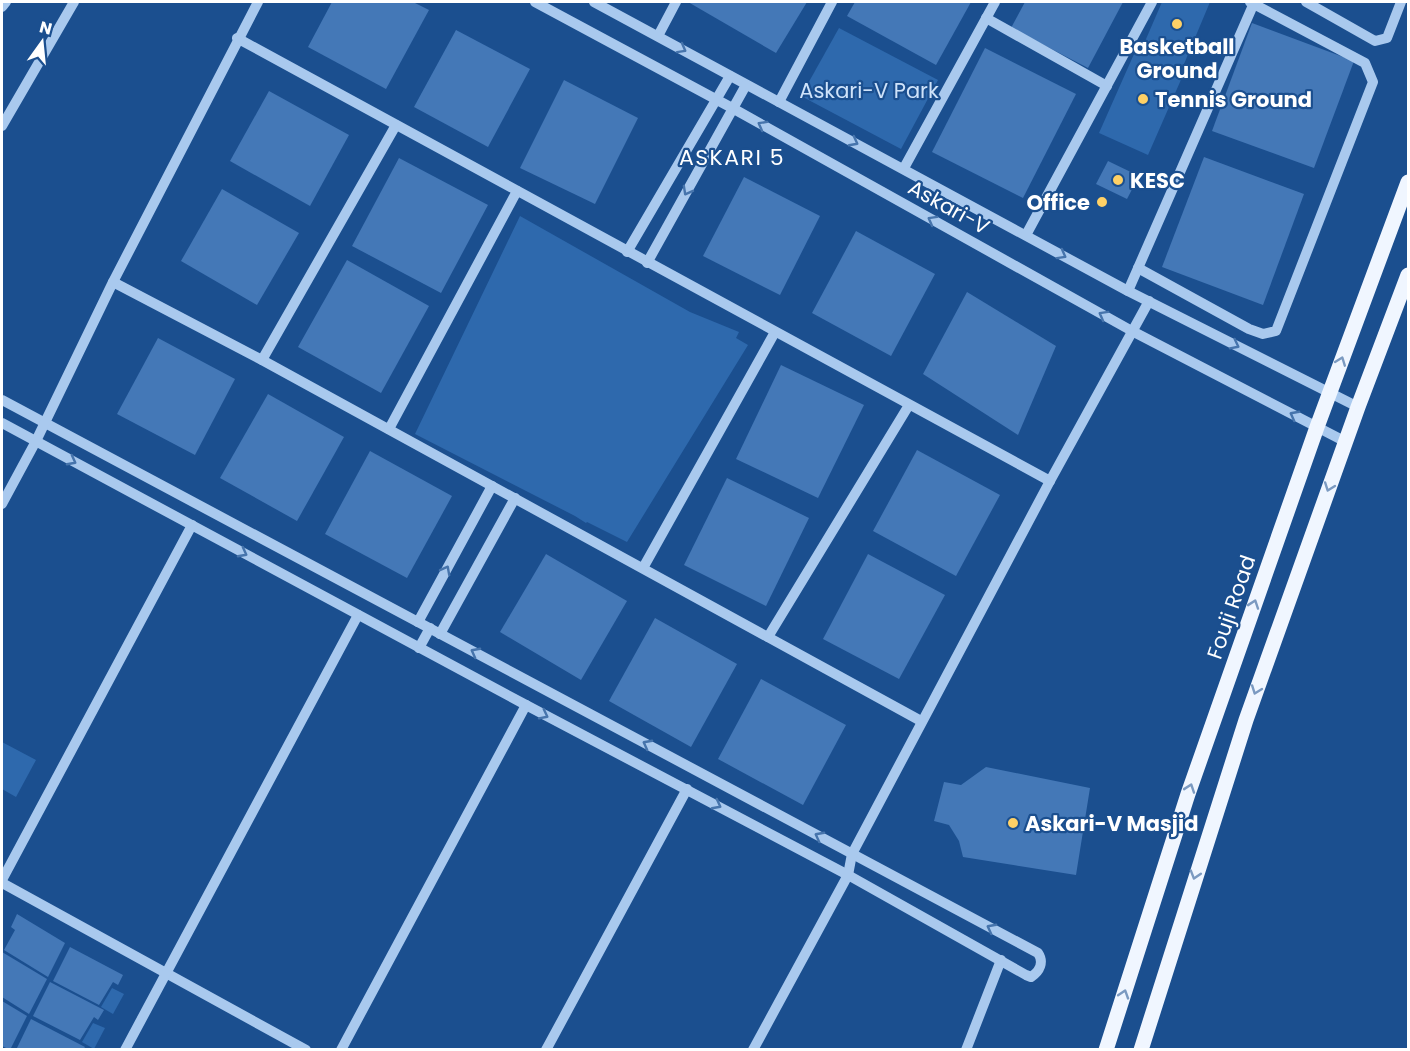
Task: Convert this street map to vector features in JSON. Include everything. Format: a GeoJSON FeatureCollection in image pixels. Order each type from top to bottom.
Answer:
{"type":"FeatureCollection","features":[{"type":"Feature","properties":{"kind":"main road","name":"Fouji Road"},"geometry":{"type":"LineString","coordinates":[[1106,1050],[1188,794],[1317,428],[1408,182]]}},
{"type":"Feature","properties":{"kind":"main road"},"geometry":{"type":"LineString","coordinates":[[1141,1050],[1246,720],[1358,407],[1408,275]]}},
{"type":"Feature","properties":{"kind":"street"},"geometry":{"type":"LineString","coordinates":[[2,7],[6,2]]}},
{"type":"Feature","properties":{"kind":"street"},"geometry":{"type":"LineString","coordinates":[[2,126],[74,2]]}},
{"type":"Feature","properties":{"kind":"street"},"geometry":{"type":"LineString","coordinates":[[2,504],[36,441],[113,282],[237,38],[258,2]]}},
{"type":"Feature","properties":{"kind":"street","name":"Askari-V"},"geometry":{"type":"LineString","coordinates":[[535,2],[734,109],[1132,331],[1346,442]]}},
{"type":"Feature","properties":{"kind":"street","name":"Askari-V"},"geometry":{"type":"LineString","coordinates":[[594,2],[1128,291],[1358,407]]}},
{"type":"Feature","properties":{"kind":"street"},"geometry":{"type":"LineString","coordinates":[[658,36],[676,2]]}},
{"type":"Feature","properties":{"kind":"street"},"geometry":{"type":"LineString","coordinates":[[779,102],[832,2]]}},
{"type":"Feature","properties":{"kind":"street"},"geometry":{"type":"LineString","coordinates":[[904,168],[995,2]]}},
{"type":"Feature","properties":{"kind":"street"},"geometry":{"type":"LineString","coordinates":[[1026,235],[1152,2]]}},
{"type":"Feature","properties":{"kind":"street"},"geometry":{"type":"LineString","coordinates":[[1128,291],[1252,2],[1365,63],[1373,82],[1276,331],[1263,334],[1249,329],[1138,268]]}},
{"type":"Feature","properties":{"kind":"street"},"geometry":{"type":"LineString","coordinates":[[1306,2],[1375,41],[1387,38],[1401,2]]}},
{"type":"Feature","properties":{"kind":"street"},"geometry":{"type":"LineString","coordinates":[[986,18],[1107,86]]}},
{"type":"Feature","properties":{"kind":"street"},"geometry":{"type":"LineString","coordinates":[[237,38],[1050,481]]}},
{"type":"Feature","properties":{"kind":"street"},"geometry":{"type":"LineString","coordinates":[[627,252],[730,76]]}},
{"type":"Feature","properties":{"kind":"street"},"geometry":{"type":"LineString","coordinates":[[647,263],[746,85]]}},
{"type":"Feature","properties":{"kind":"street"},"geometry":{"type":"LineString","coordinates":[[262,360],[396,125]]}},
{"type":"Feature","properties":{"kind":"street"},"geometry":{"type":"LineString","coordinates":[[389,429],[517,191]]}},
{"type":"Feature","properties":{"kind":"street"},"geometry":{"type":"LineString","coordinates":[[113,282],[389,429],[921,721]]}},
{"type":"Feature","properties":{"kind":"street"},"geometry":{"type":"LineString","coordinates":[[753,1050],[848,876],[852,854],[921,721],[1149,301]]}},
{"type":"Feature","properties":{"kind":"street"},"geometry":{"type":"LineString","coordinates":[[643,568],[775,332]]}},
{"type":"Feature","properties":{"kind":"street"},"geometry":{"type":"LineString","coordinates":[[2,400],[1038,953],[1041,964],[1036,974],[1031,977],[687,789],[419,648],[2,423]]}},
{"type":"Feature","properties":{"kind":"street"},"geometry":{"type":"LineString","coordinates":[[768,637],[909,405]]}},
{"type":"Feature","properties":{"kind":"street"},"geometry":{"type":"LineString","coordinates":[[418,622],[492,486]]}},
{"type":"Feature","properties":{"kind":"street"},"geometry":{"type":"LineString","coordinates":[[440,634],[515,498]]}},
{"type":"Feature","properties":{"kind":"street"},"geometry":{"type":"LineString","coordinates":[[192,525],[2,882],[306,1050]]}},
{"type":"Feature","properties":{"kind":"street"},"geometry":{"type":"LineString","coordinates":[[125,1050],[358,615]]}},
{"type":"Feature","properties":{"kind":"street"},"geometry":{"type":"LineString","coordinates":[[419,648],[430,628]]}},
{"type":"Feature","properties":{"kind":"street"},"geometry":{"type":"LineString","coordinates":[[341,1050],[526,705]]}},
{"type":"Feature","properties":{"kind":"street"},"geometry":{"type":"LineString","coordinates":[[546,1050],[687,789]]}},
{"type":"Feature","properties":{"kind":"street"},"geometry":{"type":"LineString","coordinates":[[966,1050],[1000,960]]}},
{"type":"Feature","properties":{"kind":"green space","name":"Tennis Ground"},"geometry":{"type":"Polygon","coordinates":[[[1162,2],[1210,2],[1184,64],[1187,66],[1148,155],[1099,133],[1138,45],[1143,46],[1162,2]]]}},
{"type":"Feature","properties":{"kind":"green space","name":"Askari-V Park"},"geometry":{"type":"Polygon","coordinates":[[[839,28],[938,80],[901,149],[801,96],[839,28]]]}},
{"type":"Feature","properties":{"kind":"green space"},"geometry":{"type":"Polygon","coordinates":[[[520,216],[690,312],[739,332],[736,338],[748,345],[627,542],[415,434],[520,216]]]}},
{"type":"Feature","properties":{"kind":"green space"},"geometry":{"type":"Polygon","coordinates":[[[2,742],[36,760],[16,797],[2,789],[2,742]]]}},
{"type":"Feature","properties":{"kind":"green space"},"geometry":{"type":"Polygon","coordinates":[[[112,988],[124,994],[113,1014],[101,1007],[112,988]]]}},
{"type":"Feature","properties":{"kind":"green space"},"geometry":{"type":"Polygon","coordinates":[[[93,1023],[105,1028],[94,1049],[82,1042],[93,1023]]]}},
{"type":"Feature","properties":{"kind":"building"},"geometry":{"type":"Polygon","coordinates":[[[332,2],[413,2],[429,10],[386,89],[308,47],[332,2]]]}},
{"type":"Feature","properties":{"kind":"building"},"geometry":{"type":"Polygon","coordinates":[[[688,2],[807,2],[776,53],[688,2]]]}},
{"type":"Feature","properties":{"kind":"building"},"geometry":{"type":"Polygon","coordinates":[[[855,2],[971,2],[936,65],[847,16],[855,2]]]}},
{"type":"Feature","properties":{"kind":"building"},"geometry":{"type":"Polygon","coordinates":[[[1025,2],[1123,2],[1088,68],[1011,28],[1025,2]]]}},
{"type":"Feature","properties":{"kind":"building"},"geometry":{"type":"Polygon","coordinates":[[[1252,23],[1354,61],[1314,168],[1212,131],[1252,23]]]}},
{"type":"Feature","properties":{"kind":"building"},"geometry":{"type":"Polygon","coordinates":[[[456,30],[530,69],[488,147],[414,107],[456,30]]]}},
{"type":"Feature","properties":{"kind":"building"},"geometry":{"type":"Polygon","coordinates":[[[985,48],[1076,94],[1023,198],[932,152],[985,48]]]}},
{"type":"Feature","properties":{"kind":"building"},"geometry":{"type":"Polygon","coordinates":[[[564,80],[638,118],[595,204],[520,168],[564,80]]]}},
{"type":"Feature","properties":{"kind":"building"},"geometry":{"type":"Polygon","coordinates":[[[269,91],[349,135],[310,206],[230,161],[269,91]]]}},
{"type":"Feature","properties":{"kind":"building"},"geometry":{"type":"Polygon","coordinates":[[[1204,157],[1304,194],[1263,305],[1162,267],[1204,157]]]}},
{"type":"Feature","properties":{"kind":"building"},"geometry":{"type":"Polygon","coordinates":[[[399,158],[488,205],[441,293],[352,246],[399,158]]]}},
{"type":"Feature","properties":{"kind":"building","name":"KESC"},"geometry":{"type":"Polygon","coordinates":[[[1108,161],[1139,176],[1127,199],[1096,184],[1108,161]]]}},
{"type":"Feature","properties":{"kind":"building"},"geometry":{"type":"Polygon","coordinates":[[[744,177],[820,216],[780,295],[703,256],[744,177]]]}},
{"type":"Feature","properties":{"kind":"building"},"geometry":{"type":"Polygon","coordinates":[[[222,189],[299,233],[257,305],[181,261],[222,189]]]}},
{"type":"Feature","properties":{"kind":"building"},"geometry":{"type":"Polygon","coordinates":[[[856,231],[935,274],[891,356],[812,313],[856,231]]]}},
{"type":"Feature","properties":{"kind":"building"},"geometry":{"type":"Polygon","coordinates":[[[347,260],[429,306],[381,393],[298,347],[347,260]]]}},
{"type":"Feature","properties":{"kind":"building"},"geometry":{"type":"Polygon","coordinates":[[[967,292],[1056,346],[1018,435],[923,374],[967,292]]]}},
{"type":"Feature","properties":{"kind":"building"},"geometry":{"type":"Polygon","coordinates":[[[158,338],[235,379],[195,455],[117,414],[158,338]]]}},
{"type":"Feature","properties":{"kind":"building"},"geometry":{"type":"Polygon","coordinates":[[[781,365],[864,405],[818,498],[736,459],[781,365]]]}},
{"type":"Feature","properties":{"kind":"building"},"geometry":{"type":"Polygon","coordinates":[[[268,394],[344,437],[297,521],[220,478],[268,394]]]}},
{"type":"Feature","properties":{"kind":"building"},"geometry":{"type":"Polygon","coordinates":[[[917,450],[1000,495],[956,576],[873,531],[917,450]]]}},
{"type":"Feature","properties":{"kind":"building"},"geometry":{"type":"Polygon","coordinates":[[[370,451],[452,496],[407,578],[325,534],[370,451]]]}},
{"type":"Feature","properties":{"kind":"building"},"geometry":{"type":"Polygon","coordinates":[[[727,478],[809,518],[766,606],[684,565],[727,478]]]}},
{"type":"Feature","properties":{"kind":"building"},"geometry":{"type":"Polygon","coordinates":[[[546,554],[627,601],[581,680],[500,632],[546,554]]]}},
{"type":"Feature","properties":{"kind":"building"},"geometry":{"type":"Polygon","coordinates":[[[868,554],[945,595],[899,679],[823,639],[868,554]]]}},
{"type":"Feature","properties":{"kind":"building"},"geometry":{"type":"Polygon","coordinates":[[[655,618],[737,664],[691,747],[609,701],[655,618]]]}},
{"type":"Feature","properties":{"kind":"building"},"geometry":{"type":"Polygon","coordinates":[[[761,679],[846,725],[803,805],[718,759],[761,679]]]}},
{"type":"Feature","properties":{"kind":"building","name":"Askari-V Masjid"},"geometry":{"type":"Polygon","coordinates":[[[986,767],[1090,788],[1076,875],[963,857],[959,841],[949,825],[934,821],[944,782],[961,785],[986,767]]]}},
{"type":"Feature","properties":{"kind":"building"},"geometry":{"type":"Polygon","coordinates":[[[17,914],[65,943],[48,977],[4,950],[15,930],[11,927],[17,914]]]}},
{"type":"Feature","properties":{"kind":"building"},"geometry":{"type":"Polygon","coordinates":[[[70,947],[123,975],[118,985],[113,982],[99,1005],[53,981],[70,947]]]}},
{"type":"Feature","properties":{"kind":"building"},"geometry":{"type":"Polygon","coordinates":[[[2,952],[47,979],[29,1014],[2,997],[2,952]]]}},
{"type":"Feature","properties":{"kind":"building"},"geometry":{"type":"Polygon","coordinates":[[[50,982],[104,1010],[98,1020],[94,1017],[80,1040],[33,1016],[50,982]]]}},
{"type":"Feature","properties":{"kind":"building"},"geometry":{"type":"Polygon","coordinates":[[[2,1001],[27,1016],[10,1050],[2,1046],[2,1001]]]}},
{"type":"Feature","properties":{"kind":"building"},"geometry":{"type":"Polygon","coordinates":[[[31,1019],[85,1047],[83,1050],[16,1050],[31,1019]]]}},
{"type":"Feature","properties":{"kind":"place","name":"Basketball Ground"},"geometry":{"type":"Point","coordinates":[1177,24]}},
{"type":"Feature","properties":{"kind":"place","name":"Tennis Ground"},"geometry":{"type":"Point","coordinates":[1143,99]}},
{"type":"Feature","properties":{"kind":"place","name":"KESC"},"geometry":{"type":"Point","coordinates":[1118,180]}},
{"type":"Feature","properties":{"kind":"place","name":"Office"},"geometry":{"type":"Point","coordinates":[1102,202]}},
{"type":"Feature","properties":{"kind":"place","name":"Askari-V Masjid"},"geometry":{"type":"Point","coordinates":[1013,823]}},
{"type":"Feature","properties":{"kind":"district","name":"ASKARI 5"},"geometry":{"type":"Point","coordinates":[732,157]}}]}
